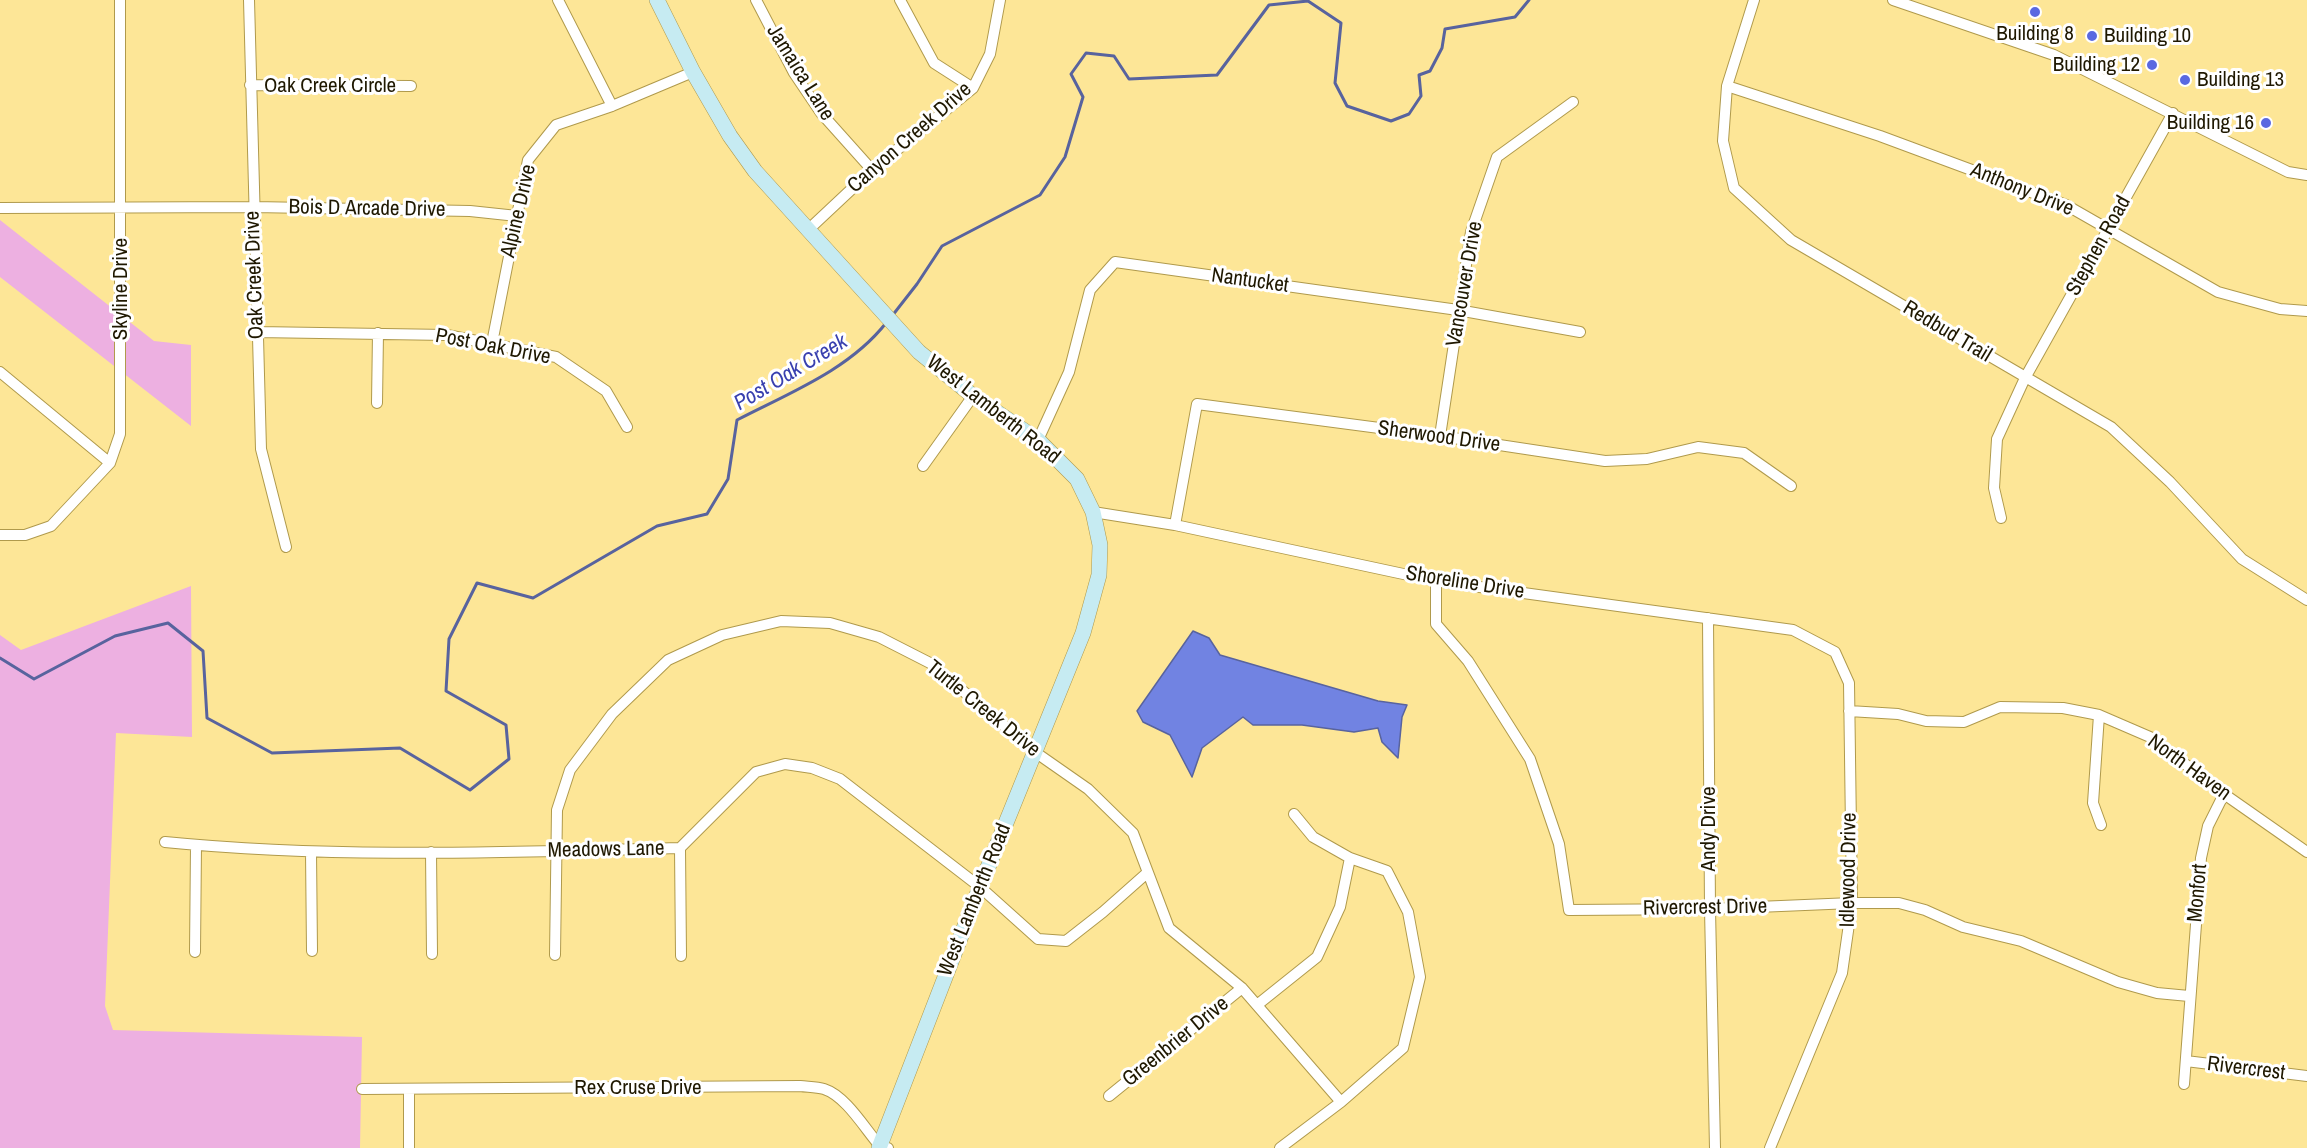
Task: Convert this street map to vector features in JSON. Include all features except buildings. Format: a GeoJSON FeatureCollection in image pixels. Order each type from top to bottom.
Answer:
{"type":"FeatureCollection","features":[{"type":"Feature","properties":{"kind":"street","name":"Skyline Drive"},"geometry":{"type":"LineString","coordinates":[[0,535],[25,535],[51,526],[110,463],[120,434],[120,0]]}},
{"type":"Feature","properties":{"kind":"street","name":"Oak Creek Drive"},"geometry":{"type":"LineString","coordinates":[[249,0],[261,448],[286,547]]}},
{"type":"Feature","properties":{"kind":"street"},"geometry":{"type":"LineString","coordinates":[[558,0],[612,106]]}},
{"type":"Feature","properties":{"kind":"street","name":"West Lamberth Road"},"geometry":{"type":"LineString","coordinates":[[657,0],[693,72],[730,136],[755,171],[919,352],[973,396],[1038,440],[1077,479],[1093,512],[1100,545],[1099,575],[1083,633],[980,887],[882,1147]]}},
{"type":"Feature","properties":{"kind":"street","name":"Jamaica Lane"},"geometry":{"type":"LineString","coordinates":[[756,0],[795,73],[821,113],[872,170]]}},
{"type":"Feature","properties":{"kind":"street"},"geometry":{"type":"LineString","coordinates":[[900,0],[934,63],[973,88]]}},
{"type":"Feature","properties":{"kind":"street","name":"Canyon Creek Drive"},"geometry":{"type":"LineString","coordinates":[[808,230],[872,170],[973,88],[990,54],[1000,0]]}},
{"type":"Feature","properties":{"kind":"street","name":"Redbud Trail"},"geometry":{"type":"LineString","coordinates":[[1754,0],[1727,86],[1723,141],[1734,188],[1791,240],[2111,427],[2170,482],[2242,559],[2307,600]]}},
{"type":"Feature","properties":{"kind":"street"},"geometry":{"type":"LineString","coordinates":[[1893,0],[2054,55],[2288,172],[2307,175]]}},
{"type":"Feature","properties":{"kind":"street","name":"Alpine Drive"},"geometry":{"type":"LineString","coordinates":[[492,343],[528,160],[556,126],[612,106],[693,72]]}},
{"type":"Feature","properties":{"kind":"street","name":"Oak Creek Circle"},"geometry":{"type":"LineString","coordinates":[[250,85],[411,86]]}},
{"type":"Feature","properties":{"kind":"street","name":"Anthony Drive"},"geometry":{"type":"LineString","coordinates":[[1727,86],[1880,136],[2066,205],[2218,292],[2280,309],[2307,311]]}},
{"type":"Feature","properties":{"kind":"street","name":"Vancouver Drive"},"geometry":{"type":"LineString","coordinates":[[1440,436],[1471,232],[1497,156],[1573,102]]}},
{"type":"Feature","properties":{"kind":"street","name":"Stephen Road"},"geometry":{"type":"LineString","coordinates":[[2001,518],[1994,488],[1997,439],[2025,378],[2173,113]]}},
{"type":"Feature","properties":{"kind":"street","name":"Bois D Arcade Drive"},"geometry":{"type":"LineString","coordinates":[[0,208],[254,207],[470,211],[517,216]]}},
{"type":"Feature","properties":{"kind":"street","name":"Nantucket"},"geometry":{"type":"LineString","coordinates":[[1038,440],[1070,372],[1090,290],[1115,262],[1458,310],[1580,332]]}},
{"type":"Feature","properties":{"kind":"street","name":"Post Oak Drive"},"geometry":{"type":"LineString","coordinates":[[257,332],[447,335],[556,357],[606,391],[627,427]]}},
{"type":"Feature","properties":{"kind":"street"},"geometry":{"type":"LineString","coordinates":[[377,403],[378,333]]}},
{"type":"Feature","properties":{"kind":"street"},"geometry":{"type":"LineString","coordinates":[[0,372],[110,463]]}},
{"type":"Feature","properties":{"kind":"street"},"geometry":{"type":"LineString","coordinates":[[923,466],[973,396]]}},
{"type":"Feature","properties":{"kind":"street","name":"Sherwood Drive"},"geometry":{"type":"LineString","coordinates":[[1175,525],[1197,404],[1440,436],[1605,461],[1647,459],[1698,447],[1744,453],[1791,486]]}},
{"type":"Feature","properties":{"kind":"street","name":"Shoreline Drive"},"geometry":{"type":"LineString","coordinates":[[1093,512],[1175,525],[1436,581],[1794,630],[1835,652]]}},
{"type":"Feature","properties":{"kind":"street","name":"Rivercrest Drive"},"geometry":{"type":"LineString","coordinates":[[1436,581],[1436,624],[1468,661],[1530,759],[1559,844],[1569,910],[1710,909],[1899,903],[1925,910],[1963,927],[2020,941],[2118,982],[2157,993],[2189,996]]}},
{"type":"Feature","properties":{"kind":"street","name":"Andy Drive"},"geometry":{"type":"LineString","coordinates":[[1708,618],[1710,909],[1715,1148]]}},
{"type":"Feature","properties":{"kind":"street","name":"Turtle Creek Drive"},"geometry":{"type":"LineString","coordinates":[[555,956],[557,810],[570,770],[612,714],[668,660],[722,635],[781,621],[830,623],[879,637],[930,663],[1035,752],[1088,789],[1133,834],[1169,928],[1242,988],[1341,1102]]}},
{"type":"Feature","properties":{"kind":"street","name":"Idlewood Drive"},"geometry":{"type":"LineString","coordinates":[[1770,1148],[1842,973],[1852,903],[1849,683],[1835,652]]}},
{"type":"Feature","properties":{"kind":"street","name":"North Haven"},"geometry":{"type":"LineString","coordinates":[[1849,711],[1898,714],[1926,721],[1964,722],[2000,707],[2063,708],[2099,715],[2150,737],[2224,795],[2307,852]]}},
{"type":"Feature","properties":{"kind":"street"},"geometry":{"type":"LineString","coordinates":[[2099,715],[2093,803],[2102,825]]}},
{"type":"Feature","properties":{"kind":"street","name":"Meadows Lane"},"geometry":{"type":"LineString","coordinates":[[165,842],[311,852],[680,848],[756,772],[785,764],[812,768],[840,779],[980,887],[1038,939],[1066,941],[1147,873]]}},
{"type":"Feature","properties":{"kind":"street","name":"Monfort"},"geometry":{"type":"LineString","coordinates":[[2184,1084],[2189,996],[2204,842],[2208,826],[2224,795]]}},
{"type":"Feature","properties":{"kind":"street"},"geometry":{"type":"LineString","coordinates":[[1280,1148],[1341,1102],[1403,1048],[1420,977],[1408,912],[1387,871],[1350,858],[1313,837],[1294,814]]}},
{"type":"Feature","properties":{"kind":"street"},"geometry":{"type":"LineString","coordinates":[[195,952],[196,845]]}},
{"type":"Feature","properties":{"kind":"street"},"geometry":{"type":"LineString","coordinates":[[680,848],[681,956]]}},
{"type":"Feature","properties":{"kind":"street"},"geometry":{"type":"LineString","coordinates":[[311,852],[312,951]]}},
{"type":"Feature","properties":{"kind":"street"},"geometry":{"type":"LineString","coordinates":[[431,852],[432,954]]}},
{"type":"Feature","properties":{"kind":"street","name":"Greenbrier Drive"},"geometry":{"type":"LineString","coordinates":[[1257,1005],[1317,957],[1340,907],[1350,858]]}},
{"type":"Feature","properties":{"kind":"street","name":"Greenbrier Drive"},"geometry":{"type":"LineString","coordinates":[[1109,1096],[1242,988]]}},
{"type":"Feature","properties":{"kind":"street","name":"Rivercrest"},"geometry":{"type":"LineString","coordinates":[[2186,1061],[2307,1076]]}},
{"type":"Feature","properties":{"kind":"street","name":"Rex Cruse Drive"},"geometry":{"type":"LineString","coordinates":[[362,1089],[800,1086],[824,1089],[835,1095],[846,1104],[882,1147]]}},
{"type":"Feature","properties":{"kind":"street"},"geometry":{"type":"LineString","coordinates":[[409,1089],[409,1148]]}},
{"type":"Feature","properties":{"kind":"shaded area"},"geometry":{"type":"Polygon","coordinates":[[[0,220],[154,341],[191,345],[191,426],[0,277],[0,220]]]}},
{"type":"Feature","properties":{"kind":"shaded area"},"geometry":{"type":"Polygon","coordinates":[[[191,586],[192,737],[116,733],[105,1006],[113,1030],[362,1037],[360,1148],[0,1148],[0,635],[21,650],[191,586]]]}},
{"type":"Feature","properties":{"kind":"water"},"geometry":{"type":"Polygon","coordinates":[[[1193,631],[1209,638],[1220,655],[1378,701],[1407,705],[1402,717],[1398,758],[1382,742],[1378,728],[1354,732],[1302,725],[1253,725],[1243,717],[1202,748],[1192,777],[1170,735],[1143,722],[1137,711],[1193,631]]]}},
{"type":"Feature","properties":{"kind":"waterway","name":"Post Oak Creek"},"geometry":{"type":"LineString","coordinates":[[892,316],[942,246],[1040,195],[1065,157],[1083,97],[1071,74],[1086,53],[1114,56],[1129,79],[1217,75],[1269,5],[1308,1],[1341,23],[1335,83],[1347,106],[1391,121],[1409,114],[1421,96],[1419,75],[1430,71],[1442,48],[1445,29],[1515,17],[1529,0]]}},
{"type":"Feature","properties":{"kind":"waterway","name":"Post Oak Creek"},"geometry":{"type":"LineString","coordinates":[[0,658],[34,679],[115,636],[168,623],[203,651],[207,718],[272,753],[400,748],[470,790],[509,759],[506,725],[446,691],[449,639],[477,583],[533,598],[657,526],[707,514],[728,479],[737,420],[797,390],[836,367],[871,340],[886,323]]}},
{"type":"Feature","properties":{"kind":"place","name":"Building 8"},"geometry":{"type":"Point","coordinates":[2035,12]}},
{"type":"Feature","properties":{"kind":"place","name":"Building 10"},"geometry":{"type":"Point","coordinates":[2092,36]}},
{"type":"Feature","properties":{"kind":"place","name":"Building 12"},"geometry":{"type":"Point","coordinates":[2152,65]}},
{"type":"Feature","properties":{"kind":"place","name":"Building 13"},"geometry":{"type":"Point","coordinates":[2185,80]}},
{"type":"Feature","properties":{"kind":"place","name":"Building 16"},"geometry":{"type":"Point","coordinates":[2266,123]}}]}
